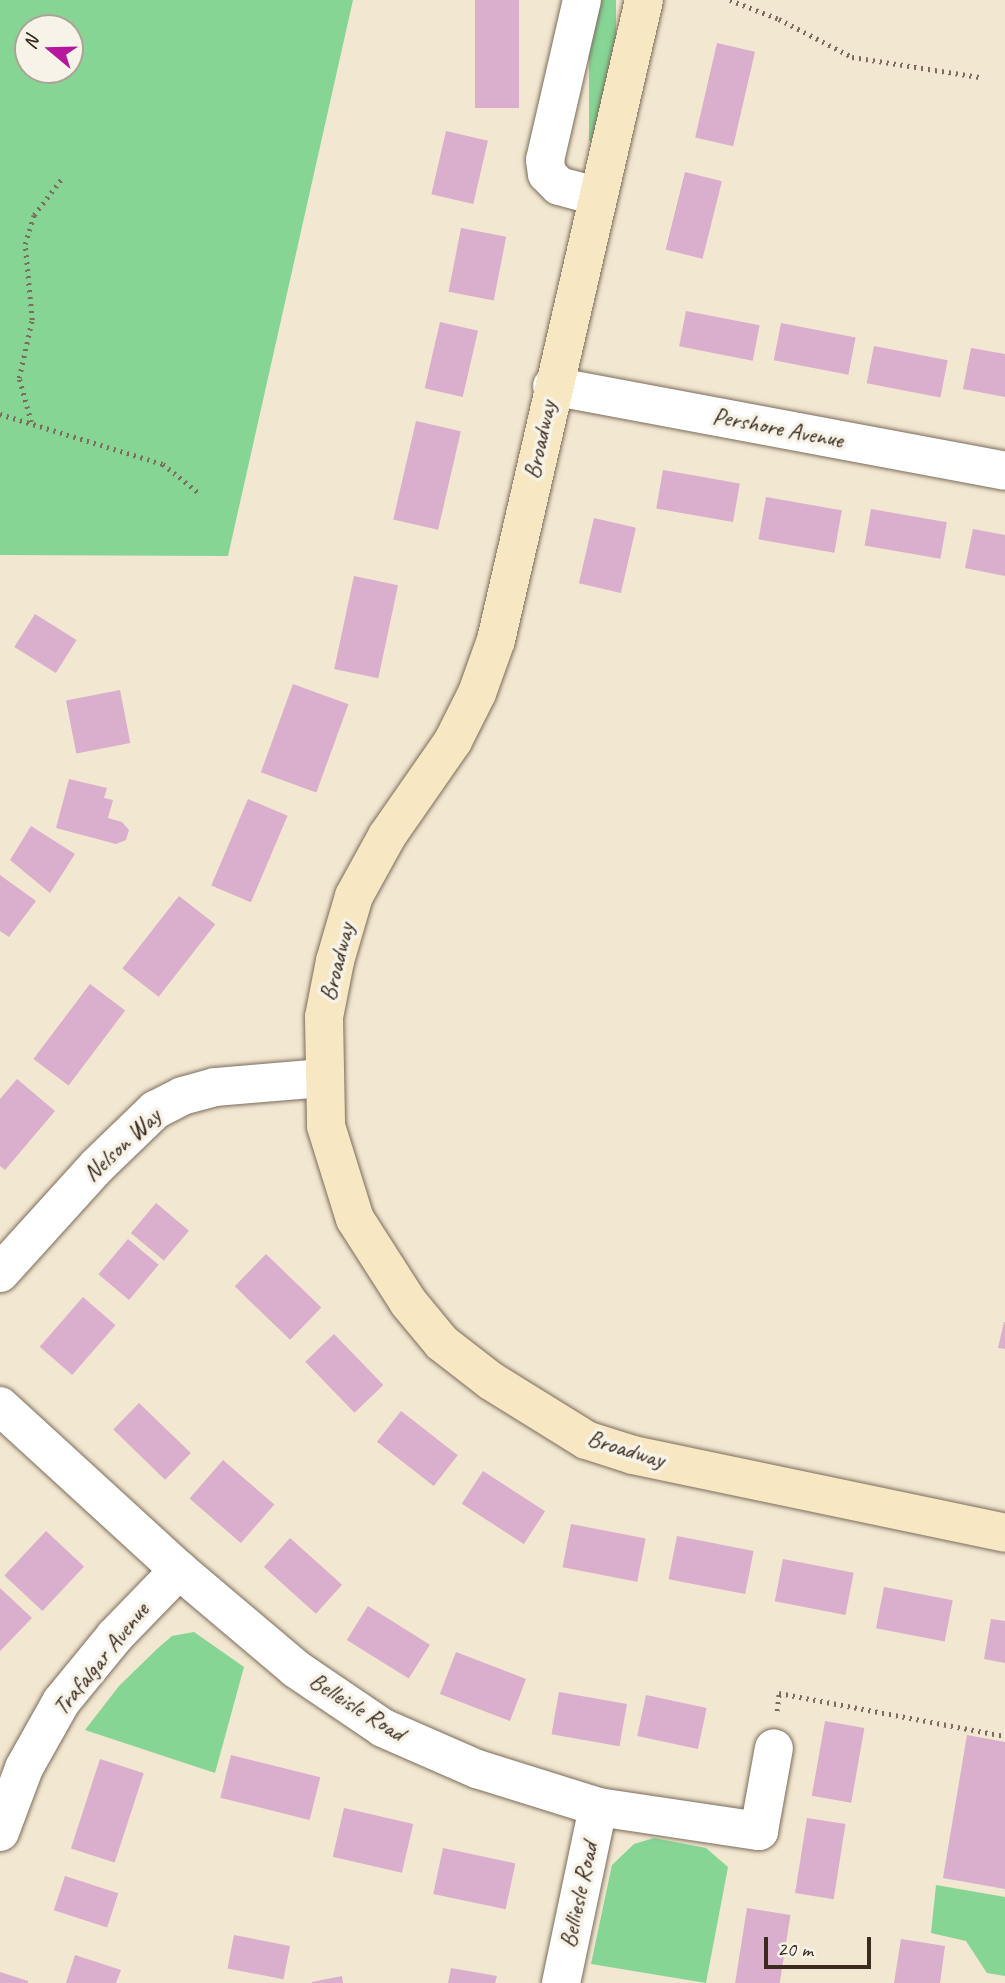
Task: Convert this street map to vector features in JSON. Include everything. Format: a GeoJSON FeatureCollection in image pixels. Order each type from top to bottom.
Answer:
{"type":"FeatureCollection","features":[{"type":"Feature","properties":{"kind":"street"},"geometry":{"type":"LineString","coordinates":[[582,0],[545,160],[547,174],[559,187],[596,196]]}},
{"type":"Feature","properties":{"kind":"street","name":"Broadway"},"geometry":{"type":"LineString","coordinates":[[644,0],[552,386],[496,640],[477,693],[453,741],[387,836],[355,896],[324,1017],[322,1078],[326,1126],[355,1219],[408,1302],[442,1343],[491,1381],[586,1440],[633,1455],[1005,1533]]}},
{"type":"Feature","properties":{"kind":"street","name":"Pershore Avenue"},"geometry":{"type":"LineString","coordinates":[[552,386],[1005,471]]}},
{"type":"Feature","properties":{"kind":"street","name":"Nelson Way"},"geometry":{"type":"LineString","coordinates":[[0,1273],[97,1166],[155,1110],[182,1096],[215,1087],[322,1078]]}},
{"type":"Feature","properties":{"kind":"street","name":"Belleisle Road"},"geometry":{"type":"LineString","coordinates":[[0,1406],[178,1570],[296,1669],[383,1728],[477,1769],[598,1807],[759,1831],[774,1748]]}},
{"type":"Feature","properties":{"kind":"street","name":"Trafalgar Avenue"},"geometry":{"type":"LineString","coordinates":[[0,1832],[23,1768],[61,1702],[115,1636],[178,1570]]}},
{"type":"Feature","properties":{"kind":"street","name":"Belliesle Road"},"geometry":{"type":"LineString","coordinates":[[561,1983],[598,1807]]}},
{"type":"Feature","properties":{"kind":"path"},"geometry":{"type":"LineString","coordinates":[[730,0],[779,19],[852,57],[979,77]]}},
{"type":"Feature","properties":{"kind":"path"},"geometry":{"type":"LineString","coordinates":[[31,422],[19,377],[32,320],[24,244],[34,215],[63,177]]}},
{"type":"Feature","properties":{"kind":"path"},"geometry":{"type":"LineString","coordinates":[[0,414],[163,464],[198,492]]}},
{"type":"Feature","properties":{"kind":"path"},"geometry":{"type":"LineString","coordinates":[[774,1748],[779,1693],[1005,1736]]}},
{"type":"Feature","properties":{"kind":"green space"},"geometry":{"type":"Polygon","coordinates":[[[0,0],[353,0],[228,556],[0,555],[0,0]]]}},
{"type":"Feature","properties":{"kind":"green space"},"geometry":{"type":"Polygon","coordinates":[[[589,0],[616,0],[616,141],[589,141],[589,0]]]}},
{"type":"Feature","properties":{"kind":"green space"},"geometry":{"type":"Polygon","coordinates":[[[194,1632],[244,1667],[215,1773],[85,1730],[119,1686],[158,1648],[172,1636],[194,1632]]]}},
{"type":"Feature","properties":{"kind":"green space"},"geometry":{"type":"Polygon","coordinates":[[[654,1838],[706,1848],[728,1867],[706,1983],[591,1964],[612,1865],[634,1844],[654,1838]]]}},
{"type":"Feature","properties":{"kind":"green space"},"geometry":{"type":"Polygon","coordinates":[[[936,1885],[1005,1897],[1005,1976],[987,1973],[966,1941],[931,1933],[936,1885]]]}},
{"type":"Feature","properties":{"kind":"building"},"geometry":{"type":"Polygon","coordinates":[[[475,0],[519,0],[519,108],[475,108],[475,0]]]}},
{"type":"Feature","properties":{"kind":"building"},"geometry":{"type":"Polygon","coordinates":[[[717,43],[755,52],[733,146],[695,138],[717,43]]]}},
{"type":"Feature","properties":{"kind":"building"},"geometry":{"type":"Polygon","coordinates":[[[446,131],[488,141],[473,204],[431,194],[446,131]]]}},
{"type":"Feature","properties":{"kind":"building"},"geometry":{"type":"Polygon","coordinates":[[[685,172],[722,181],[703,259],[666,250],[685,172]]]}},
{"type":"Feature","properties":{"kind":"building"},"geometry":{"type":"Polygon","coordinates":[[[461,228],[506,237],[494,301],[449,292],[461,228]]]}},
{"type":"Feature","properties":{"kind":"building"},"geometry":{"type":"Polygon","coordinates":[[[686,311],[760,325],[753,361],[679,346],[686,311]]]}},
{"type":"Feature","properties":{"kind":"building"},"geometry":{"type":"Polygon","coordinates":[[[440,322],[478,331],[463,397],[425,388],[440,322]]]}},
{"type":"Feature","properties":{"kind":"building"},"geometry":{"type":"Polygon","coordinates":[[[781,323],[856,338],[848,375],[774,360],[781,323]]]}},
{"type":"Feature","properties":{"kind":"building"},"geometry":{"type":"Polygon","coordinates":[[[874,346],[948,360],[940,398],[867,383],[874,346]]]}},
{"type":"Feature","properties":{"kind":"building"},"geometry":{"type":"Polygon","coordinates":[[[971,348],[1005,354],[1005,397],[963,389],[971,348]]]}},
{"type":"Feature","properties":{"kind":"building"},"geometry":{"type":"Polygon","coordinates":[[[416,421],[461,431],[438,530],[393,519],[416,421]]]}},
{"type":"Feature","properties":{"kind":"building"},"geometry":{"type":"Polygon","coordinates":[[[663,470],[740,484],[733,522],[656,508],[663,470]]]}},
{"type":"Feature","properties":{"kind":"building"},"geometry":{"type":"Polygon","coordinates":[[[766,497],[842,510],[834,553],[759,539],[766,497]]]}},
{"type":"Feature","properties":{"kind":"building"},"geometry":{"type":"Polygon","coordinates":[[[871,509],[947,522],[940,559],[865,545],[871,509]]]}},
{"type":"Feature","properties":{"kind":"building"},"geometry":{"type":"Polygon","coordinates":[[[594,518],[636,528],[621,593],[579,583],[594,518]]]}},
{"type":"Feature","properties":{"kind":"building"},"geometry":{"type":"Polygon","coordinates":[[[973,529],[1005,535],[1005,576],[965,568],[973,529]]]}},
{"type":"Feature","properties":{"kind":"building"},"geometry":{"type":"Polygon","coordinates":[[[354,576],[398,585],[378,678],[334,669],[354,576]]]}},
{"type":"Feature","properties":{"kind":"building"},"geometry":{"type":"Polygon","coordinates":[[[35,614],[77,640],[56,673],[14,647],[35,614]]]}},
{"type":"Feature","properties":{"kind":"building"},"geometry":{"type":"Polygon","coordinates":[[[293,684],[348,704],[316,793],[261,772],[293,684]]]}},
{"type":"Feature","properties":{"kind":"building"},"geometry":{"type":"Polygon","coordinates":[[[120,690],[130,743],[76,754],[66,700],[120,690]]]}},
{"type":"Feature","properties":{"kind":"building"},"geometry":{"type":"Polygon","coordinates":[[[69,779],[107,788],[104,798],[113,800],[108,818],[122,822],[129,830],[126,840],[116,844],[56,828],[69,779]]]}},
{"type":"Feature","properties":{"kind":"building"},"geometry":{"type":"Polygon","coordinates":[[[248,799],[288,816],[251,902],[211,886],[248,799]]]}},
{"type":"Feature","properties":{"kind":"building"},"geometry":{"type":"Polygon","coordinates":[[[31,826],[75,854],[50,893],[10,860],[31,826]]]}},
{"type":"Feature","properties":{"kind":"building"},"geometry":{"type":"Polygon","coordinates":[[[0,875],[36,901],[9,937],[0,931],[0,875]]]}},
{"type":"Feature","properties":{"kind":"building"},"geometry":{"type":"Polygon","coordinates":[[[179,896],[215,924],[159,997],[122,968],[179,896]]]}},
{"type":"Feature","properties":{"kind":"building"},"geometry":{"type":"Polygon","coordinates":[[[90,984],[125,1010],[69,1086],[33,1059],[90,984]]]}},
{"type":"Feature","properties":{"kind":"building"},"geometry":{"type":"Polygon","coordinates":[[[17,1079],[55,1111],[5,1170],[0,1166],[0,1099],[17,1079]]]}},
{"type":"Feature","properties":{"kind":"building"},"geometry":{"type":"Polygon","coordinates":[[[156,1203],[189,1231],[164,1261],[131,1233],[156,1203]]]}},
{"type":"Feature","properties":{"kind":"building"},"geometry":{"type":"Polygon","coordinates":[[[128,1239],[159,1265],[129,1300],[98,1274],[128,1239]]]}},
{"type":"Feature","properties":{"kind":"building"},"geometry":{"type":"Polygon","coordinates":[[[266,1254],[321,1307],[290,1340],[235,1286],[266,1254]]]}},
{"type":"Feature","properties":{"kind":"building"},"geometry":{"type":"Polygon","coordinates":[[[83,1297],[115,1325],[72,1375],[40,1347],[83,1297]]]}},
{"type":"Feature","properties":{"kind":"building"},"geometry":{"type":"Polygon","coordinates":[[[1005,1322],[1005,1349],[998,1348],[1005,1322]]]}},
{"type":"Feature","properties":{"kind":"building"},"geometry":{"type":"Polygon","coordinates":[[[334,1334],[383,1385],[355,1413],[305,1362],[334,1334]]]}},
{"type":"Feature","properties":{"kind":"building"},"geometry":{"type":"Polygon","coordinates":[[[139,1403],[191,1453],[165,1480],[113,1430],[139,1403]]]}},
{"type":"Feature","properties":{"kind":"building"},"geometry":{"type":"Polygon","coordinates":[[[401,1411],[458,1455],[434,1486],[377,1442],[401,1411]]]}},
{"type":"Feature","properties":{"kind":"building"},"geometry":{"type":"Polygon","coordinates":[[[223,1460],[274,1505],[241,1543],[190,1498],[223,1460]]]}},
{"type":"Feature","properties":{"kind":"building"},"geometry":{"type":"Polygon","coordinates":[[[483,1471],[545,1511],[524,1544],[462,1504],[483,1471]]]}},
{"type":"Feature","properties":{"kind":"building"},"geometry":{"type":"Polygon","coordinates":[[[571,1524],[646,1539],[637,1582],[563,1567],[571,1524]]]}},
{"type":"Feature","properties":{"kind":"building"},"geometry":{"type":"Polygon","coordinates":[[[46,1531],[84,1566],[42,1611],[4,1576],[46,1531]]]}},
{"type":"Feature","properties":{"kind":"building"},"geometry":{"type":"Polygon","coordinates":[[[677,1536],[754,1551],[745,1594],[669,1579],[677,1536]]]}},
{"type":"Feature","properties":{"kind":"building"},"geometry":{"type":"Polygon","coordinates":[[[290,1538],[342,1585],[316,1614],[264,1567],[290,1538]]]}},
{"type":"Feature","properties":{"kind":"building"},"geometry":{"type":"Polygon","coordinates":[[[783,1559],[854,1573],[845,1615],[775,1601],[783,1559]]]}},
{"type":"Feature","properties":{"kind":"building"},"geometry":{"type":"Polygon","coordinates":[[[884,1587],[953,1600],[945,1642],[876,1628],[884,1587]]]}},
{"type":"Feature","properties":{"kind":"building"},"geometry":{"type":"Polygon","coordinates":[[[0,1588],[32,1618],[0,1651],[0,1588]]]}},
{"type":"Feature","properties":{"kind":"building"},"geometry":{"type":"Polygon","coordinates":[[[368,1606],[430,1645],[409,1679],[347,1640],[368,1606]]]}},
{"type":"Feature","properties":{"kind":"building"},"geometry":{"type":"Polygon","coordinates":[[[991,1619],[1005,1621],[1005,1663],[984,1659],[991,1619]]]}},
{"type":"Feature","properties":{"kind":"building"},"geometry":{"type":"Polygon","coordinates":[[[456,1652],[526,1679],[510,1721],[440,1694],[456,1652]]]}},
{"type":"Feature","properties":{"kind":"building"},"geometry":{"type":"Polygon","coordinates":[[[559,1692],[627,1704],[619,1746],[552,1734],[559,1692]]]}},
{"type":"Feature","properties":{"kind":"building"},"geometry":{"type":"Polygon","coordinates":[[[646,1695],[707,1708],[698,1749],[637,1736],[646,1695]]]}},
{"type":"Feature","properties":{"kind":"building"},"geometry":{"type":"Polygon","coordinates":[[[825,1721],[864,1728],[851,1803],[812,1796],[825,1721]]]}},
{"type":"Feature","properties":{"kind":"building"},"geometry":{"type":"Polygon","coordinates":[[[967,1735],[1005,1742],[1005,1889],[943,1878],[967,1735]]]}},
{"type":"Feature","properties":{"kind":"building"},"geometry":{"type":"Polygon","coordinates":[[[231,1755],[320,1777],[310,1820],[220,1798],[231,1755]]]}},
{"type":"Feature","properties":{"kind":"building"},"geometry":{"type":"Polygon","coordinates":[[[100,1759],[144,1773],[115,1863],[71,1848],[100,1759]]]}},
{"type":"Feature","properties":{"kind":"building"},"geometry":{"type":"Polygon","coordinates":[[[344,1808],[413,1824],[402,1873],[333,1857],[344,1808]]]}},
{"type":"Feature","properties":{"kind":"building"},"geometry":{"type":"Polygon","coordinates":[[[807,1818],[846,1824],[834,1899],[795,1893],[807,1818]]]}},
{"type":"Feature","properties":{"kind":"building"},"geometry":{"type":"Polygon","coordinates":[[[443,1848],[515,1863],[506,1909],[433,1894],[443,1848]]]}},
{"type":"Feature","properties":{"kind":"building"},"geometry":{"type":"Polygon","coordinates":[[[65,1876],[118,1893],[107,1928],[54,1910],[65,1876]]]}},
{"type":"Feature","properties":{"kind":"building"},"geometry":{"type":"Polygon","coordinates":[[[747,1908],[790,1915],[780,1983],[735,1983],[747,1908]]]}},
{"type":"Feature","properties":{"kind":"building"},"geometry":{"type":"Polygon","coordinates":[[[234,1935],[290,1946],[283,1979],[228,1968],[234,1935]]]}},
{"type":"Feature","properties":{"kind":"building"},"geometry":{"type":"Polygon","coordinates":[[[901,1939],[945,1946],[940,1983],[894,1983],[901,1939]]]}},
{"type":"Feature","properties":{"kind":"building"},"geometry":{"type":"Polygon","coordinates":[[[75,1955],[121,1970],[116,1983],[66,1983],[75,1955]]]}},
{"type":"Feature","properties":{"kind":"building"},"geometry":{"type":"Polygon","coordinates":[[[451,1968],[497,1976],[495,1983],[448,1983],[451,1968]]]}},
{"type":"Feature","properties":{"kind":"building"},"geometry":{"type":"Polygon","coordinates":[[[0,1972],[28,1981],[28,1983],[0,1983],[0,1972]]]}},
{"type":"Feature","properties":{"kind":"building"},"geometry":{"type":"Polygon","coordinates":[[[342,1976],[343,1983],[312,1983],[312,1982],[342,1976]]]}}]}
